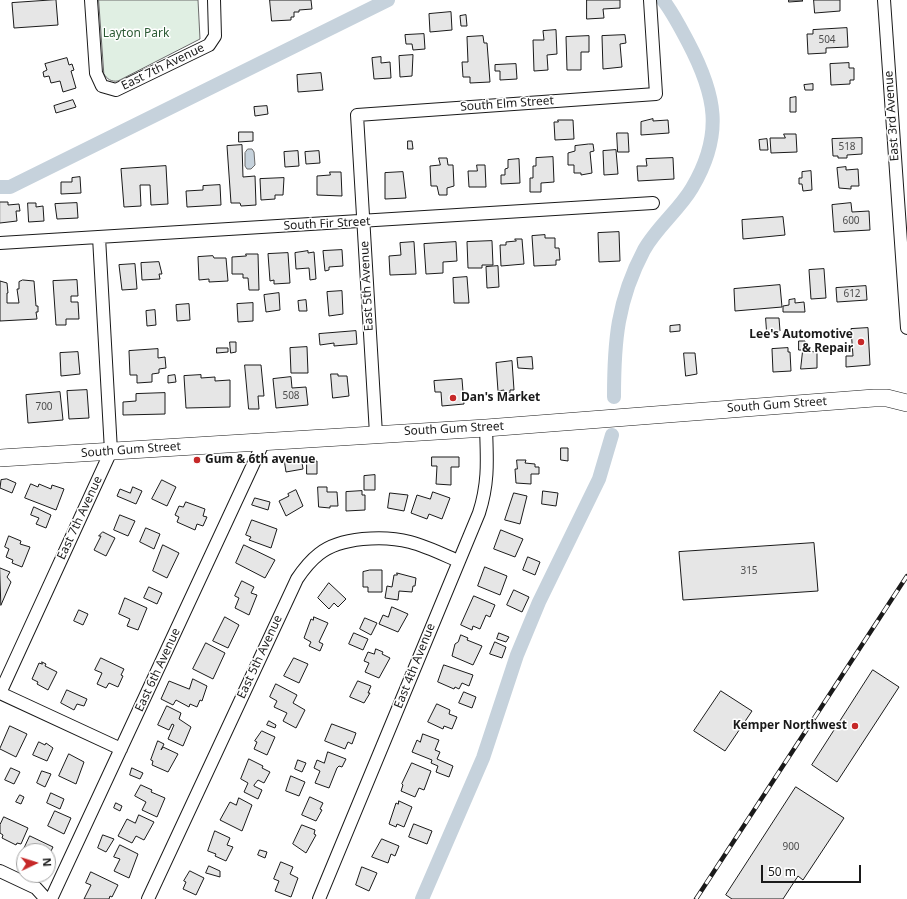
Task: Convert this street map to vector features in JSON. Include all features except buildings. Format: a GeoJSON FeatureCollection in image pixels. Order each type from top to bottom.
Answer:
{"type":"FeatureCollection","features":[{"type":"Feature","properties":{"kind":"main road","name":"South Gum Street"},"geometry":{"type":"LineString","coordinates":[[0,458],[486,428],[874,398],[887,398],[906,401]]}},
{"type":"Feature","properties":{"kind":"street","name":"East 7th Avenue"},"geometry":{"type":"LineString","coordinates":[[91,0],[96,73],[102,86],[116,90],[203,49],[213,41],[216,30],[214,0]]}},
{"type":"Feature","properties":{"kind":"street","name":"South Elm Street"},"geometry":{"type":"LineString","coordinates":[[357,115],[656,94],[650,0]]}},
{"type":"Feature","properties":{"kind":"street","name":"East 3rd Avenue"},"geometry":{"type":"LineString","coordinates":[[884,0],[902,185],[907,328]]}},
{"type":"Feature","properties":{"kind":"street","name":"East 5th Avenue"},"geometry":{"type":"LineString","coordinates":[[357,115],[376,434]]}},
{"type":"Feature","properties":{"kind":"street","name":"South Fir Street"},"geometry":{"type":"LineString","coordinates":[[0,243],[363,222],[653,203]]}},
{"type":"Feature","properties":{"kind":"street","name":"East 7th Avenue"},"geometry":{"type":"LineString","coordinates":[[0,693],[111,451],[99,237]]}},
{"type":"Feature","properties":{"kind":"street","name":"East 4th Avenue"},"geometry":{"type":"LineString","coordinates":[[319,899],[485,494],[488,473],[486,428]]}},
{"type":"Feature","properties":{"kind":"street","name":"East 6th Avenue"},"geometry":{"type":"LineString","coordinates":[[51,899],[264,441]]}},
{"type":"Feature","properties":{"kind":"street","name":"East 5th Avenue"},"geometry":{"type":"LineString","coordinates":[[148,899],[293,586],[308,565],[319,554],[332,546],[345,541],[376,539],[394,539],[410,542],[458,561]]}},
{"type":"Feature","properties":{"kind":"street"},"geometry":{"type":"LineString","coordinates":[[0,693],[121,749]]}},
{"type":"Feature","properties":{"kind":"street"},"geometry":{"type":"LineString","coordinates":[[0,871],[36,888],[46,899]]}},
{"type":"Feature","properties":{"kind":"green space","name":"Layton Park"},"geometry":{"type":"Polygon","coordinates":[[[99,0],[198,0],[200,39],[118,81],[111,81],[104,74],[99,0]]]}},
{"type":"Feature","properties":{"kind":"shaded area"},"geometry":{"type":"Polygon","coordinates":[[[248,149],[252,149],[254,152],[255,165],[251,169],[247,169],[245,166],[245,153],[248,149]]]}},
{"type":"Feature","properties":{"kind":"waterway"},"geometry":{"type":"LineString","coordinates":[[0,187],[10,187],[388,0]]}},
{"type":"Feature","properties":{"kind":"waterway"},"geometry":{"type":"LineString","coordinates":[[614,397],[616,340],[628,287],[635,269],[649,242],[681,204],[692,188],[709,150],[712,132],[710,97],[698,61],[673,15],[663,0]]}},
{"type":"Feature","properties":{"kind":"waterway"},"geometry":{"type":"LineString","coordinates":[[422,899],[483,758],[517,655],[539,602],[599,479],[612,435]]}},
{"type":"Feature","properties":{"kind":"railway"},"geometry":{"type":"LineString","coordinates":[[696,899],[907,576]]}},
{"type":"Feature","properties":{"kind":"place","name":"Lee's Automotive & Repair"},"geometry":{"type":"Point","coordinates":[861,342]}},
{"type":"Feature","properties":{"kind":"place","name":"Dan's Market"},"geometry":{"type":"Point","coordinates":[453,398]}},
{"type":"Feature","properties":{"kind":"place","name":"Gum & 6th avenue"},"geometry":{"type":"Point","coordinates":[197,460]}},
{"type":"Feature","properties":{"kind":"place","name":"Kemper Northwest"},"geometry":{"type":"Point","coordinates":[855,726]}}]}
